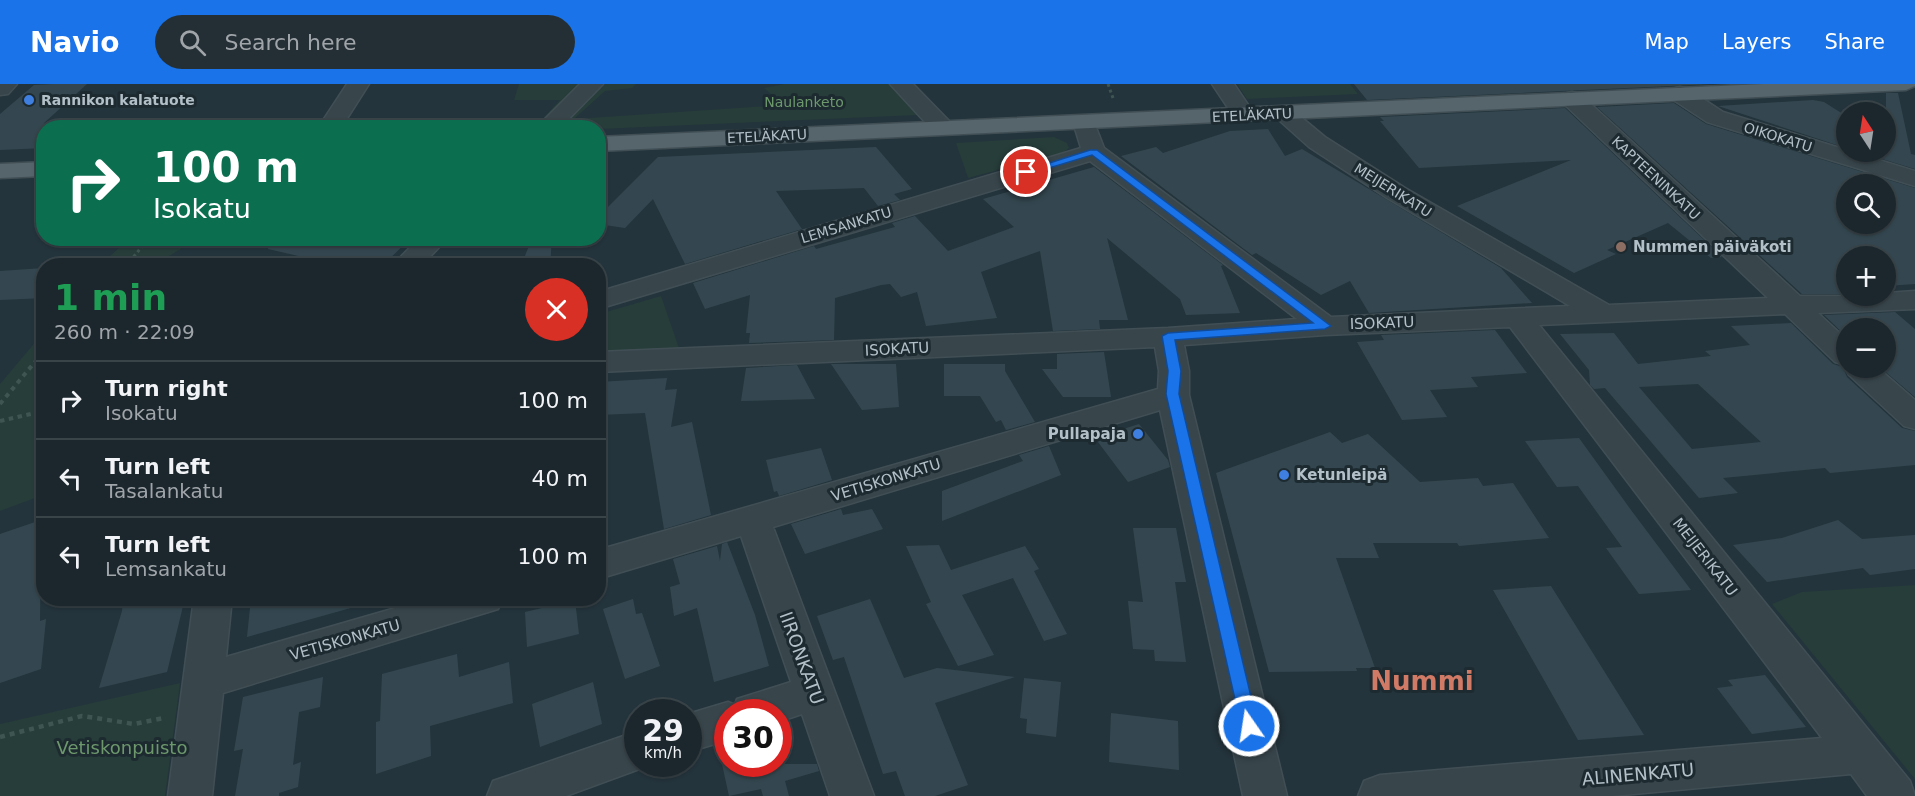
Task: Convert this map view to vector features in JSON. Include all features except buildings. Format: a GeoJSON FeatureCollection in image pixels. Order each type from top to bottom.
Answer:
{"type":"FeatureCollection","features":[{"type":"Feature","properties":{"kind":"main road","name":"ETELÄKATU"},"geometry":{"type":"LineString","coordinates":[[606,144],[938,123],[1084,122],[1572,99],[1682,91],[1906,84]]}},
{"type":"Feature","properties":{"kind":"main road"},"geometry":{"type":"LineString","coordinates":[[0,171],[36,169]]}},
{"type":"Feature","properties":{"kind":"main road"},"geometry":{"type":"LineString","coordinates":[[0,185],[36,183]]}},
{"type":"Feature","properties":{"kind":"street"},"geometry":{"type":"LineString","coordinates":[[0,88],[6,84]]}},
{"type":"Feature","properties":{"kind":"street"},"geometry":{"type":"LineString","coordinates":[[334,120],[358,84]]}},
{"type":"Feature","properties":{"kind":"street"},"geometry":{"type":"LineString","coordinates":[[555,120],[592,84]]}},
{"type":"Feature","properties":{"kind":"street"},"geometry":{"type":"LineString","coordinates":[[901,84],[938,123]]}},
{"type":"Feature","properties":{"kind":"street"},"geometry":{"type":"LineString","coordinates":[[1224,84],[1244,115]]}},
{"type":"Feature","properties":{"kind":"street","name":"OIKOKATU"},"geometry":{"type":"LineString","coordinates":[[1682,91],[1703,111],[1732,123],[1915,179]]}},
{"type":"Feature","properties":{"kind":"street","name":"KAPTEENINKATU"},"geometry":{"type":"LineString","coordinates":[[1572,99],[1836,346]]}},
{"type":"Feature","properties":{"kind":"street","name":"MEIJERIKATU"},"geometry":{"type":"LineString","coordinates":[[1282,113],[1317,142],[1396,193],[1602,313]]}},
{"type":"Feature","properties":{"kind":"street"},"geometry":{"type":"LineString","coordinates":[[1084,122],[1094,152],[1325,326]]}},
{"type":"Feature","properties":{"kind":"street","name":"LEMSANKATU"},"geometry":{"type":"LineString","coordinates":[[606,299],[1094,152]]}},
{"type":"Feature","properties":{"kind":"street"},"geometry":{"type":"LineString","coordinates":[[414,258],[426,246]]}},
{"type":"Feature","properties":{"kind":"street","name":"ISOKATU"},"geometry":{"type":"LineString","coordinates":[[606,363],[1168,336],[1325,326],[1915,300]]}},
{"type":"Feature","properties":{"kind":"street","name":"MEIJERIKATU"},"geometry":{"type":"LineString","coordinates":[[1518,318],[1894,796]]}},
{"type":"Feature","properties":{"kind":"street"},"geometry":{"type":"LineString","coordinates":[[1168,336],[1174,371],[1173,394],[1266,796]]}},
{"type":"Feature","properties":{"kind":"street"},"geometry":{"type":"LineString","coordinates":[[1871,378],[1915,418]]}},
{"type":"Feature","properties":{"kind":"street","name":"VETISKONKATU"},"geometry":{"type":"LineString","coordinates":[[606,563],[1173,394]]}},
{"type":"Feature","properties":{"kind":"street","name":"IIRONKATU"},"geometry":{"type":"LineString","coordinates":[[753,520],[852,796]]}},
{"type":"Feature","properties":{"kind":"street"},"geometry":{"type":"LineString","coordinates":[[190,796],[212,606]]}},
{"type":"Feature","properties":{"kind":"street","name":"VETISKONKATU"},"geometry":{"type":"LineString","coordinates":[[203,696],[462,606]]}},
{"type":"Feature","properties":{"kind":"street"},"geometry":{"type":"LineString","coordinates":[[792,699],[814,692]]}},
{"type":"Feature","properties":{"kind":"street","name":"ALINENKATU"},"geometry":{"type":"LineString","coordinates":[[1380,796],[1860,754]]}},
{"type":"Feature","properties":{"kind":"street"},"geometry":{"type":"LineString","coordinates":[[509,796],[624,755]]}},
{"type":"Feature","properties":{"kind":"path"},"geometry":{"type":"LineString","coordinates":[[131,258],[141,246]]}},
{"type":"Feature","properties":{"kind":"path"},"geometry":{"type":"LineString","coordinates":[[0,404],[36,361]]}},
{"type":"Feature","properties":{"kind":"path"},"geometry":{"type":"LineString","coordinates":[[0,421],[36,413]]}},
{"type":"Feature","properties":{"kind":"path"},"geometry":{"type":"LineString","coordinates":[[0,737],[82,716],[134,724],[203,696]]}},
{"type":"Feature","properties":{"kind":"green space","name":"Naulanketo"},"geometry":{"type":"Polygon","coordinates":[[[519,84],[636,84],[632,88],[605,91],[574,119],[784,105],[764,88],[785,84],[889,84],[919,115],[606,129],[606,120],[541,120],[560,100],[514,100],[519,84]]]}},
{"type":"Feature","properties":{"kind":"green space"},"geometry":{"type":"Polygon","coordinates":[[[1237,84],[1350,84],[1358,94],[1247,99],[1237,84]]]}},
{"type":"Feature","properties":{"kind":"green space"},"geometry":{"type":"Polygon","coordinates":[[[1054,137],[1067,143],[1069,148],[1064,152],[968,178],[956,143],[1054,137]]]}},
{"type":"Feature","properties":{"kind":"green space"},"geometry":{"type":"Polygon","coordinates":[[[121,246],[185,246],[166,258],[108,258],[121,246]]]}},
{"type":"Feature","properties":{"kind":"green space"},"geometry":{"type":"Polygon","coordinates":[[[661,296],[680,351],[606,355],[606,312],[661,296]]]}},
{"type":"Feature","properties":{"kind":"green space"},"geometry":{"type":"Polygon","coordinates":[[[36,341],[36,498],[0,511],[0,384],[36,341]]]}},
{"type":"Feature","properties":{"kind":"green space"},"geometry":{"type":"Polygon","coordinates":[[[1915,585],[1915,779],[1772,604],[1802,592],[1915,585]]]}},
{"type":"Feature","properties":{"kind":"green space","name":"Vetiskonpuisto"},"geometry":{"type":"Polygon","coordinates":[[[180,683],[165,796],[0,796],[0,724],[180,683]]]}},
{"type":"Feature","properties":{"kind":"place","name":"Rannikon kalatuote"},"geometry":{"type":"Point","coordinates":[29,100]}},
{"type":"Feature","properties":{"kind":"place","name":"Nummen päiväkoti"},"geometry":{"type":"Point","coordinates":[1621,247]}},
{"type":"Feature","properties":{"kind":"place","name":"Pullapaja"},"geometry":{"type":"Point","coordinates":[1138,434]}},
{"type":"Feature","properties":{"kind":"place","name":"Ketunleipä"},"geometry":{"type":"Point","coordinates":[1284,475]}},
{"type":"Feature","properties":{"kind":"district","name":"Nummi"},"geometry":{"type":"Point","coordinates":[1422,681]}},
{"type":"Feature","properties":{"kind":"route"},"geometry":{"type":"LineString","coordinates":[[1026,172],[1094,152],[1325,326],[1168,336],[1174,371],[1173,394],[1249,726]]}}]}
